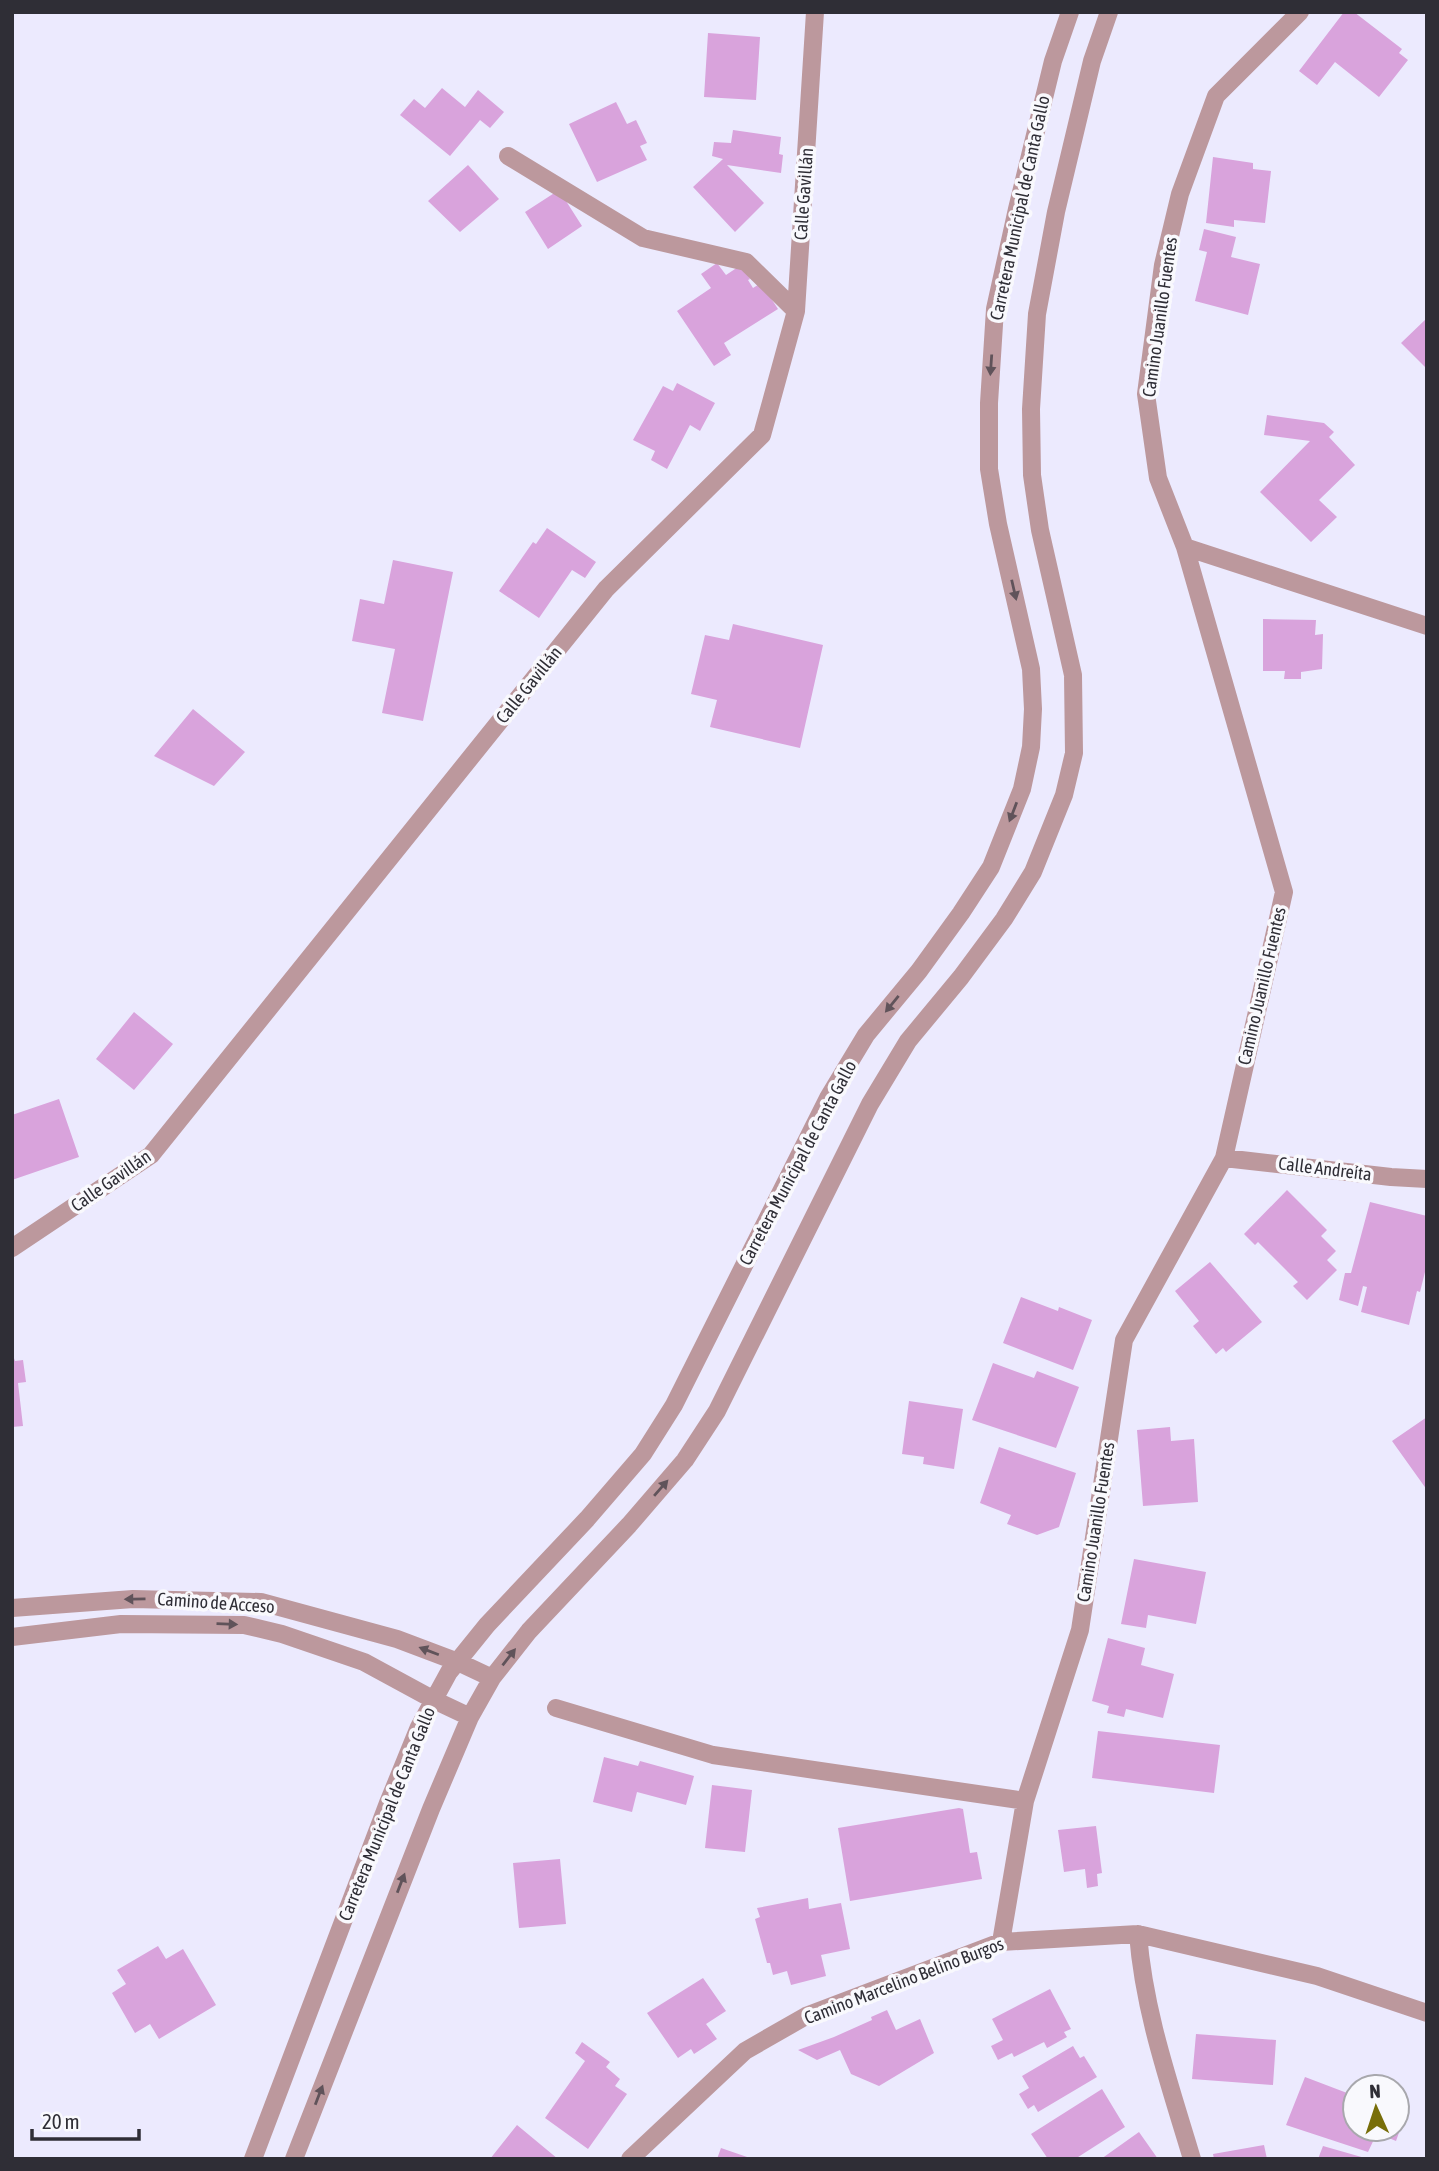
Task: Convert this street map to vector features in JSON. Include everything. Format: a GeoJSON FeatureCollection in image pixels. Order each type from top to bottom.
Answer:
{"type":"FeatureCollection","features":[{"type":"Feature","properties":{"kind":"street","name":"Calle Gavillán"},"geometry":{"type":"LineString","coordinates":[[12,1248],[151,1155],[606,589],[762,435],[796,311],[816,12]]}},
{"type":"Feature","properties":{"kind":"street","name":"Carretera Municipal de Canta Gallo"},"geometry":{"type":"LineString","coordinates":[[253,2159],[388,1803],[419,1727],[434,1700],[458,1662],[487,1625],[587,1519],[643,1454],[662,1425],[699,1357],[828,1098],[866,1035],[926,962],[991,867],[1022,789],[1031,747],[1031,669],[998,524],[989,469],[989,403],[995,309],[1053,61],[1070,12]]}},
{"type":"Feature","properties":{"kind":"street","name":"Carretera Municipal de Canta Gallo"},"geometry":{"type":"LineString","coordinates":[[294,2159],[430,1809],[470,1717],[492,1678],[529,1631],[629,1525],[685,1460],[717,1412],[870,1104],[908,1041],[961,977],[1011,908],[1033,872],[1064,795],[1074,753],[1073,675],[1040,530],[1032,475],[1031,409],[1037,314],[1056,212],[1092,61],[1109,12]]}},
{"type":"Feature","properties":{"kind":"street","name":"Camino Juanillo Fuentes"},"geometry":{"type":"LineString","coordinates":[[1001,1942],[1025,1801],[1080,1630],[1124,1340],[1224,1157],[1284,892],[1185,547],[1158,478],[1146,394],[1163,265],[1180,194],[1216,96],[1300,12]]}},
{"type":"Feature","properties":{"kind":"street"},"geometry":{"type":"LineString","coordinates":[[508,156],[643,238],[746,262],[796,311]]}},
{"type":"Feature","properties":{"kind":"street"},"geometry":{"type":"LineString","coordinates":[[1185,547],[1427,626]]}},
{"type":"Feature","properties":{"kind":"street","name":"Calle Andreíta"},"geometry":{"type":"LineString","coordinates":[[1224,1157],[1427,1179]]}},
{"type":"Feature","properties":{"kind":"street","name":"Camino de Acceso"},"geometry":{"type":"LineString","coordinates":[[12,1608],[133,1599],[261,1602],[397,1639],[492,1678]]}},
{"type":"Feature","properties":{"kind":"street","name":"Camino de Acceso"},"geometry":{"type":"LineString","coordinates":[[12,1637],[121,1624],[244,1625],[282,1634],[364,1662],[470,1717]]}},
{"type":"Feature","properties":{"kind":"street"},"geometry":{"type":"LineString","coordinates":[[556,1708],[713,1755],[1025,1801]]}},
{"type":"Feature","properties":{"kind":"street"},"geometry":{"type":"LineString","coordinates":[[1138,1934],[1141,1973],[1149,2013],[1192,2159]]}},
{"type":"Feature","properties":{"kind":"street","name":"Camino Marcelino Belino Burgos"},"geometry":{"type":"LineString","coordinates":[[630,2159],[745,2051],[806,2016],[1001,1942],[1138,1934],[1317,1976],[1427,2013]]}},
{"type":"Feature","properties":{"kind":"building"},"geometry":{"type":"Polygon","coordinates":[[[1344,12],[1354,12],[1402,49],[1399,53],[1408,60],[1379,97],[1335,62],[1317,85],[1299,71],[1344,12]]]}},
{"type":"Feature","properties":{"kind":"building"},"geometry":{"type":"Polygon","coordinates":[[[708,33],[760,37],[756,100],[704,97],[708,33]]]}},
{"type":"Feature","properties":{"kind":"building"},"geometry":{"type":"Polygon","coordinates":[[[442,88],[465,107],[478,90],[504,112],[490,128],[480,120],[450,156],[400,115],[414,99],[425,108],[442,88]]]}},
{"type":"Feature","properties":{"kind":"building"},"geometry":{"type":"Polygon","coordinates":[[[616,102],[627,124],[636,120],[647,143],[640,146],[647,160],[597,182],[569,124],[616,102]]]}},
{"type":"Feature","properties":{"kind":"building"},"geometry":{"type":"Polygon","coordinates":[[[733,130],[781,137],[779,154],[783,155],[781,173],[727,165],[764,203],[735,232],[693,187],[723,159],[712,156],[714,142],[731,143],[733,130]]]}},
{"type":"Feature","properties":{"kind":"building"},"geometry":{"type":"Polygon","coordinates":[[[1213,157],[1253,163],[1253,169],[1271,171],[1265,223],[1234,220],[1234,227],[1206,223],[1213,157]]]}},
{"type":"Feature","properties":{"kind":"building"},"geometry":{"type":"Polygon","coordinates":[[[468,165],[499,199],[460,232],[428,201],[468,165]]]}},
{"type":"Feature","properties":{"kind":"building"},"geometry":{"type":"Polygon","coordinates":[[[559,190],[582,226],[548,249],[525,212],[559,190]]]}},
{"type":"Feature","properties":{"kind":"building"},"geometry":{"type":"Polygon","coordinates":[[[1204,229],[1236,237],[1231,257],[1260,264],[1248,315],[1195,301],[1207,252],[1199,250],[1204,229]]]}},
{"type":"Feature","properties":{"kind":"building"},"geometry":{"type":"Polygon","coordinates":[[[717,263],[726,275],[741,265],[753,288],[761,283],[778,309],[724,343],[731,355],[714,366],[677,311],[711,288],[701,274],[717,263]]]}},
{"type":"Feature","properties":{"kind":"building"},"geometry":{"type":"Polygon","coordinates":[[[1427,318],[1427,369],[1401,343],[1427,318]]]}},
{"type":"Feature","properties":{"kind":"building"},"geometry":{"type":"Polygon","coordinates":[[[677,383],[715,403],[700,431],[690,425],[667,469],[651,460],[655,451],[633,440],[663,386],[673,391],[677,383]]]}},
{"type":"Feature","properties":{"kind":"building"},"geometry":{"type":"Polygon","coordinates":[[[1267,415],[1324,423],[1334,432],[1329,437],[1355,465],[1319,500],[1337,517],[1311,542],[1260,492],[1310,441],[1264,435],[1267,415]]]}},
{"type":"Feature","properties":{"kind":"building"},"geometry":{"type":"Polygon","coordinates":[[[547,528],[596,562],[585,578],[572,570],[539,618],[499,591],[533,542],[536,544],[547,528]]]}},
{"type":"Feature","properties":{"kind":"building"},"geometry":{"type":"Polygon","coordinates":[[[393,560],[453,572],[423,721],[382,713],[395,649],[352,641],[360,599],[384,604],[393,560]]]}},
{"type":"Feature","properties":{"kind":"building"},"geometry":{"type":"Polygon","coordinates":[[[1263,619],[1316,620],[1315,635],[1323,634],[1322,669],[1301,672],[1301,679],[1284,679],[1285,671],[1263,671],[1263,619]]]}},
{"type":"Feature","properties":{"kind":"building"},"geometry":{"type":"Polygon","coordinates":[[[733,624],[823,645],[800,748],[710,727],[717,700],[691,694],[705,635],[729,640],[733,624]]]}},
{"type":"Feature","properties":{"kind":"building"},"geometry":{"type":"Polygon","coordinates":[[[193,709],[245,752],[214,786],[154,756],[193,709]]]}},
{"type":"Feature","properties":{"kind":"building"},"geometry":{"type":"Polygon","coordinates":[[[134,1012],[173,1044],[134,1090],[96,1059],[134,1012]]]}},
{"type":"Feature","properties":{"kind":"building"},"geometry":{"type":"Polygon","coordinates":[[[59,1099],[79,1157],[12,1180],[12,1115],[59,1099]]]}},
{"type":"Feature","properties":{"kind":"building"},"geometry":{"type":"Polygon","coordinates":[[[1287,1190],[1327,1230],[1321,1236],[1336,1251],[1327,1260],[1337,1270],[1307,1300],[1293,1286],[1298,1282],[1258,1242],[1255,1245],[1244,1234],[1287,1190]]]}},
{"type":"Feature","properties":{"kind":"building"},"geometry":{"type":"Polygon","coordinates":[[[1370,1202],[1427,1216],[1427,1273],[1425,1272],[1420,1292],[1417,1291],[1409,1325],[1361,1312],[1367,1287],[1363,1286],[1358,1306],[1339,1300],[1345,1273],[1351,1273],[1370,1202]]]}},
{"type":"Feature","properties":{"kind":"building"},"geometry":{"type":"Polygon","coordinates":[[[1210,1262],[1262,1322],[1226,1352],[1223,1348],[1216,1354],[1193,1326],[1199,1321],[1175,1291],[1210,1262]]]}},
{"type":"Feature","properties":{"kind":"building"},"geometry":{"type":"Polygon","coordinates":[[[1021,1297],[1058,1311],[1059,1307],[1092,1320],[1073,1370],[1003,1343],[1021,1297]]]}},
{"type":"Feature","properties":{"kind":"building"},"geometry":{"type":"Polygon","coordinates":[[[12,1353],[15,1361],[23,1360],[26,1382],[18,1383],[23,1426],[12,1427],[12,1353]]]}},
{"type":"Feature","properties":{"kind":"building"},"geometry":{"type":"Polygon","coordinates":[[[993,1363],[1034,1378],[1037,1371],[1079,1387],[1056,1448],[972,1420],[993,1363]]]}},
{"type":"Feature","properties":{"kind":"building"},"geometry":{"type":"Polygon","coordinates":[[[909,1401],[963,1409],[954,1469],[923,1464],[924,1457],[902,1454],[909,1401]]]}},
{"type":"Feature","properties":{"kind":"building"},"geometry":{"type":"Polygon","coordinates":[[[1427,1417],[1427,1490],[1392,1441],[1427,1417]]]}},
{"type":"Feature","properties":{"kind":"building"},"geometry":{"type":"Polygon","coordinates":[[[1170,1427],[1171,1441],[1194,1439],[1198,1502],[1143,1506],[1137,1430],[1170,1427]]]}},
{"type":"Feature","properties":{"kind":"building"},"geometry":{"type":"Polygon","coordinates":[[[999,1447],[1076,1473],[1059,1527],[1037,1535],[1007,1524],[1011,1515],[980,1503],[999,1447]]]}},
{"type":"Feature","properties":{"kind":"building"},"geometry":{"type":"Polygon","coordinates":[[[1134,1559],[1206,1572],[1196,1624],[1148,1615],[1146,1628],[1121,1624],[1134,1559]]]}},
{"type":"Feature","properties":{"kind":"building"},"geometry":{"type":"Polygon","coordinates":[[[1108,1638],[1145,1648],[1141,1665],[1174,1674],[1163,1718],[1126,1709],[1124,1717],[1107,1713],[1109,1706],[1092,1701],[1108,1638]]]}},
{"type":"Feature","properties":{"kind":"building"},"geometry":{"type":"Polygon","coordinates":[[[1098,1731],[1220,1745],[1214,1793],[1092,1778],[1098,1731]]]}},
{"type":"Feature","properties":{"kind":"building"},"geometry":{"type":"Polygon","coordinates":[[[604,1757],[638,1766],[640,1761],[694,1776],[686,1805],[637,1792],[632,1812],[593,1802],[604,1757]]]}},
{"type":"Feature","properties":{"kind":"building"},"geometry":{"type":"Polygon","coordinates":[[[712,1785],[752,1790],[745,1852],[705,1848],[712,1785]]]}},
{"type":"Feature","properties":{"kind":"building"},"geometry":{"type":"Polygon","coordinates":[[[963,1809],[970,1853],[977,1852],[982,1879],[850,1901],[838,1828],[963,1809]]]}},
{"type":"Feature","properties":{"kind":"building"},"geometry":{"type":"Polygon","coordinates":[[[1096,1826],[1102,1873],[1097,1874],[1098,1886],[1087,1888],[1085,1869],[1064,1872],[1058,1830],[1096,1826]]]}},
{"type":"Feature","properties":{"kind":"building"},"geometry":{"type":"Polygon","coordinates":[[[560,1859],[566,1924],[519,1928],[513,1863],[560,1859]]]}},
{"type":"Feature","properties":{"kind":"building"},"geometry":{"type":"Polygon","coordinates":[[[808,1898],[809,1909],[841,1903],[850,1949],[821,1955],[826,1976],[791,1985],[787,1971],[773,1975],[770,1963],[767,1963],[755,1919],[760,1917],[757,1908],[808,1898]]]}},
{"type":"Feature","properties":{"kind":"building"},"geometry":{"type":"Polygon","coordinates":[[[158,1946],[166,1959],[183,1949],[216,2005],[159,2039],[150,2024],[135,2033],[112,1993],[126,1984],[117,1970],[158,1946]]]}},
{"type":"Feature","properties":{"kind":"building"},"geometry":{"type":"Polygon","coordinates":[[[703,1978],[726,2011],[706,2024],[717,2039],[694,2054],[691,2049],[678,2058],[647,2013],[703,1978]]]}},
{"type":"Feature","properties":{"kind":"building"},"geometry":{"type":"Polygon","coordinates":[[[1050,1989],[1071,2029],[1064,2032],[1067,2037],[1047,2048],[1044,2042],[1014,2057],[1012,2053],[998,2060],[991,2046],[1003,2040],[992,2019],[1050,1989]]]}},
{"type":"Feature","properties":{"kind":"building"},"geometry":{"type":"Polygon","coordinates":[[[887,2010],[896,2030],[920,2019],[934,2053],[879,2086],[851,2074],[840,2050],[817,2060],[798,2050],[872,2020],[871,2017],[887,2010]]]}},
{"type":"Feature","properties":{"kind":"building"},"geometry":{"type":"Polygon","coordinates":[[[1196,2034],[1276,2040],[1273,2085],[1192,2079],[1196,2034]]]}},
{"type":"Feature","properties":{"kind":"building"},"geometry":{"type":"Polygon","coordinates":[[[582,2042],[610,2062],[606,2067],[620,2079],[615,2086],[627,2094],[588,2149],[545,2118],[585,2061],[575,2053],[582,2042]]]}},
{"type":"Feature","properties":{"kind":"building"},"geometry":{"type":"Polygon","coordinates":[[[1073,2046],[1080,2058],[1084,2056],[1097,2077],[1038,2112],[1034,2105],[1028,2109],[1019,2094],[1029,2088],[1022,2076],[1073,2046]]]}},
{"type":"Feature","properties":{"kind":"building"},"geometry":{"type":"Polygon","coordinates":[[[1305,2077],[1341,2091],[1341,2143],[1372,2143],[1368,2152],[1286,2125],[1305,2077]]]}},
{"type":"Feature","properties":{"kind":"building"},"geometry":{"type":"Polygon","coordinates":[[[1102,2089],[1125,2127],[1075,2159],[1048,2159],[1031,2134],[1102,2089]]]}},
{"type":"Feature","properties":{"kind":"building"},"geometry":{"type":"Polygon","coordinates":[[[517,2125],[558,2159],[490,2159],[517,2125]]]}},
{"type":"Feature","properties":{"kind":"building"},"geometry":{"type":"Polygon","coordinates":[[[1139,2132],[1158,2159],[1101,2159],[1139,2132]]]}},
{"type":"Feature","properties":{"kind":"building"},"geometry":{"type":"Polygon","coordinates":[[[1264,2145],[1267,2159],[1214,2159],[1213,2154],[1264,2145]]]}},
{"type":"Feature","properties":{"kind":"building"},"geometry":{"type":"Polygon","coordinates":[[[1323,2146],[1365,2158],[1365,2159],[1318,2159],[1323,2146]]]}},
{"type":"Feature","properties":{"kind":"building"},"geometry":{"type":"Polygon","coordinates":[[[721,2148],[750,2158],[750,2159],[717,2159],[721,2148]]]}}]}
